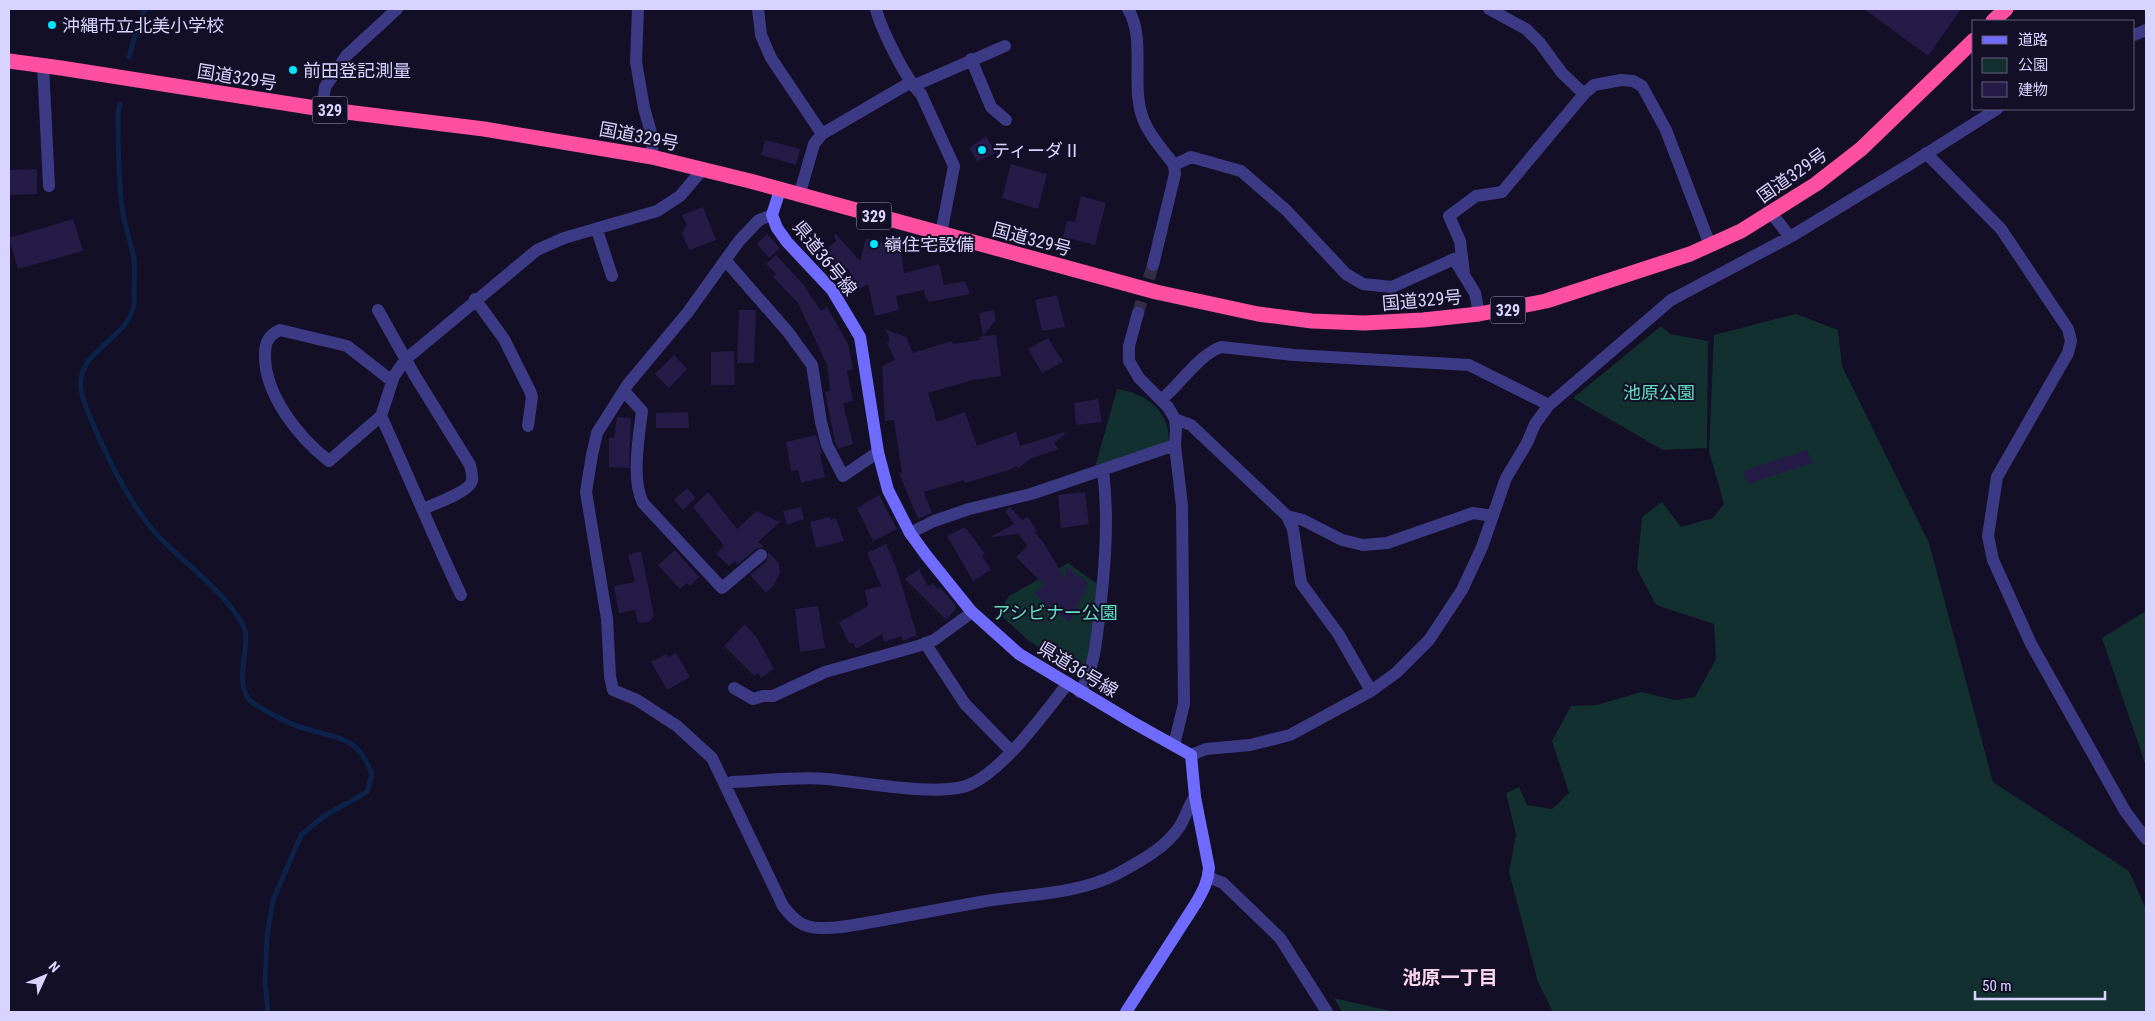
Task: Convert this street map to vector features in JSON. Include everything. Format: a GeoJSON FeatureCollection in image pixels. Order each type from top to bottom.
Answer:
{"type":"FeatureCollection","features":[{"type":"Feature","properties":{"kind":"highway"},"geometry":{"type":"LineString","coordinates":[[1994,20],[2006,9]]}},
{"type":"Feature","properties":{"kind":"highway","name":"国道329号"},"geometry":{"type":"LineString","coordinates":[[9,61],[322,109],[484,129],[652,157],[703,169],[1156,292],[1258,314],[1312,321],[1364,323],[1423,320],[1479,314],[1546,302],[1645,270],[1741,231],[1772,214],[1816,184],[1861,149],[1972,42]]}},
{"type":"Feature","properties":{"kind":"main road","name":"県道36号線"},"geometry":{"type":"LineString","coordinates":[[780,190],[772,215],[777,228],[787,242],[832,290],[860,337],[878,452],[888,490],[910,533],[926,556],[971,610],[1019,654],[1080,692],[1191,755]]}},
{"type":"Feature","properties":{"kind":"main road"},"geometry":{"type":"LineString","coordinates":[[1126,1012],[1206,886],[1209,868],[1195,796],[1191,755]]}},
{"type":"Feature","properties":{"kind":"street"},"geometry":{"type":"LineString","coordinates":[[322,109],[326,87],[342,63],[368,34],[397,9]]}},
{"type":"Feature","properties":{"kind":"street"},"geometry":{"type":"LineString","coordinates":[[638,9],[636,62],[644,108],[652,136],[652,157]]}},
{"type":"Feature","properties":{"kind":"street"},"geometry":{"type":"LineString","coordinates":[[758,9],[761,35],[771,58],[822,134]]}},
{"type":"Feature","properties":{"kind":"street"},"geometry":{"type":"LineString","coordinates":[[876,9],[890,43],[912,84],[921,94],[954,166],[941,234]]}},
{"type":"Feature","properties":{"kind":"street"},"geometry":{"type":"LineString","coordinates":[[1128,9],[1133,17],[1137,90],[1142,116],[1174,166],[1175,174],[1153,264]]}},
{"type":"Feature","properties":{"kind":"street"},"geometry":{"type":"LineString","coordinates":[[1489,9],[1526,29],[1540,43],[1562,73],[1584,94]]}},
{"type":"Feature","properties":{"kind":"street"},"geometry":{"type":"LineString","coordinates":[[798,196],[814,144],[822,134],[912,84],[1005,46]]}},
{"type":"Feature","properties":{"kind":"street"},"geometry":{"type":"LineString","coordinates":[[971,59],[992,108],[1006,120]]}},
{"type":"Feature","properties":{"kind":"street"},"geometry":{"type":"LineString","coordinates":[[43,66],[49,186]]}},
{"type":"Feature","properties":{"kind":"street"},"geometry":{"type":"LineString","coordinates":[[1464,273],[1460,241],[1450,216],[1476,196],[1502,192],[1584,94],[1594,85],[1621,80],[1633,80],[1642,86],[1666,130],[1710,245]]}},
{"type":"Feature","properties":{"kind":"street"},"geometry":{"type":"LineString","coordinates":[[1191,755],[1206,749],[1250,745],[1290,735],[1371,691],[1396,673],[1429,640],[1462,590],[1482,547],[1506,478],[1527,443],[1535,424],[1548,405],[1671,300],[1790,237],[1995,110]]}},
{"type":"Feature","properties":{"kind":"street"},"geometry":{"type":"LineString","coordinates":[[1926,153],[2001,229],[2068,329],[2071,341],[2068,353],[1997,477],[1988,536],[1993,560],[2031,644],[2124,811],[2146,839]]}},
{"type":"Feature","properties":{"kind":"street"},"geometry":{"type":"LineString","coordinates":[[1174,166],[1191,157],[1241,171],[1286,210],[1346,274],[1363,284],[1392,287],[1454,258],[1475,293],[1479,314]]}},
{"type":"Feature","properties":{"kind":"street"},"geometry":{"type":"LineString","coordinates":[[392,381],[347,346],[280,330],[272,334],[266,342],[264,362],[271,390],[291,422],[329,461],[381,416],[392,381],[406,359],[537,250],[564,238],[597,230],[657,211],[680,196],[703,169]]}},
{"type":"Feature","properties":{"kind":"street"},"geometry":{"type":"LineString","coordinates":[[1772,214],[1790,237]]}},
{"type":"Feature","properties":{"kind":"street"},"geometry":{"type":"LineString","coordinates":[[772,215],[759,220],[752,227],[688,312],[624,390],[597,433],[586,492],[607,619],[610,676],[613,690],[637,700],[677,726],[712,758],[760,862],[783,906],[794,920],[806,926],[820,928],[849,926],[1001,898],[1062,890],[1101,881],[1140,860],[1166,843],[1180,826],[1188,806],[1195,796]]}},
{"type":"Feature","properties":{"kind":"street"},"geometry":{"type":"LineString","coordinates":[[597,230],[612,276]]}},
{"type":"Feature","properties":{"kind":"street"},"geometry":{"type":"LineString","coordinates":[[726,261],[788,332],[812,365],[821,422],[827,444],[843,476],[878,452]]}},
{"type":"Feature","properties":{"kind":"street"},"geometry":{"type":"LineString","coordinates":[[475,300],[504,339],[530,391],[532,397],[528,426]]}},
{"type":"Feature","properties":{"kind":"street"},"geometry":{"type":"LineString","coordinates":[[378,310],[470,465],[472,473],[472,481],[467,488],[423,509]]}},
{"type":"Feature","properties":{"kind":"street"},"geometry":{"type":"LineString","coordinates":[[1138,313],[1129,346],[1129,361],[1139,378],[1161,400],[1175,419],[1191,425],[1287,516],[1293,529],[1301,583],[1339,635],[1371,691]]}},
{"type":"Feature","properties":{"kind":"street"},"geometry":{"type":"LineString","coordinates":[[1161,400],[1210,351],[1221,347],[1294,355],[1469,365],[1519,388],[1548,405]]}},
{"type":"Feature","properties":{"kind":"street"},"geometry":{"type":"LineString","coordinates":[[624,390],[642,411],[638,440],[638,470],[639,495],[643,503],[722,588],[762,555]]}},
{"type":"Feature","properties":{"kind":"street"},"geometry":{"type":"LineString","coordinates":[[381,416],[423,509],[436,543],[461,595]]}},
{"type":"Feature","properties":{"kind":"street"},"geometry":{"type":"LineString","coordinates":[[1174,744],[1184,704],[1182,506],[1175,445],[1175,419]]}},
{"type":"Feature","properties":{"kind":"street"},"geometry":{"type":"LineString","coordinates":[[910,533],[934,521],[968,509],[1031,494],[1175,445]]}},
{"type":"Feature","properties":{"kind":"street"},"geometry":{"type":"LineString","coordinates":[[1080,692],[1089,678],[1104,583],[1106,533],[1103,470]]}},
{"type":"Feature","properties":{"kind":"street"},"geometry":{"type":"LineString","coordinates":[[1287,516],[1303,520],[1342,540],[1363,545],[1387,543],[1473,513],[1493,516]]}},
{"type":"Feature","properties":{"kind":"street"},"geometry":{"type":"LineString","coordinates":[[734,688],[753,699],[773,696],[825,672],[934,640],[967,616],[971,610]]}},
{"type":"Feature","properties":{"kind":"street"},"geometry":{"type":"LineString","coordinates":[[924,643],[965,704],[1011,751]]}},
{"type":"Feature","properties":{"kind":"street"},"geometry":{"type":"LineString","coordinates":[[726,785],[732,782],[826,778],[877,786],[952,788],[969,786],[983,778],[1011,751],[1032,729],[1068,684]]}},
{"type":"Feature","properties":{"kind":"street"},"geometry":{"type":"LineString","coordinates":[[1208,877],[1223,883],[1280,938],[1327,1012]]}},
{"type":"Feature","properties":{"kind":"green space"},"geometry":{"type":"Polygon","coordinates":[[[1796,314],[1838,330],[1842,366],[1929,543],[1993,782],[2129,871],[2146,909],[2146,1012],[1553,1012],[1538,982],[1509,872],[1516,835],[1506,793],[1519,787],[1527,805],[1552,809],[1569,793],[1552,741],[1571,706],[1597,705],[1641,692],[1675,700],[1695,697],[1716,659],[1714,624],[1656,605],[1637,569],[1642,517],[1662,502],[1681,527],[1713,518],[1724,504],[1709,451],[1714,335],[1796,314]]]}},
{"type":"Feature","properties":{"kind":"green space","name":"池原公園"},"geometry":{"type":"Polygon","coordinates":[[[1661,326],[1670,334],[1708,341],[1707,448],[1663,450],[1573,398],[1661,326]]]}},
{"type":"Feature","properties":{"kind":"green space"},"geometry":{"type":"Polygon","coordinates":[[[1117,389],[1128,391],[1146,399],[1161,413],[1168,432],[1169,443],[1095,467],[1117,389]]]}},
{"type":"Feature","properties":{"kind":"green space","name":"アシビナー公園"},"geometry":{"type":"Polygon","coordinates":[[[1068,563],[1097,584],[1088,658],[1080,674],[1029,641],[998,613],[1009,596],[1068,563]]]}},
{"type":"Feature","properties":{"kind":"green space"},"geometry":{"type":"Polygon","coordinates":[[[2146,611],[2146,766],[2102,638],[2146,611]]]}},
{"type":"Feature","properties":{"kind":"green space"},"geometry":{"type":"Polygon","coordinates":[[[1334,998],[1395,1012],[1342,1012],[1334,998]]]}},
{"type":"Feature","properties":{"kind":"building"},"geometry":{"type":"Polygon","coordinates":[[[1864,9],[1961,9],[1928,56],[1864,9]]]}},
{"type":"Feature","properties":{"kind":"building","name":"ティーダⅡ"},"geometry":{"type":"Polygon","coordinates":[[[986,136],[996,153],[977,161],[969,148],[986,136]]]}},
{"type":"Feature","properties":{"kind":"building"},"geometry":{"type":"Polygon","coordinates":[[[765,140],[800,149],[796,165],[761,155],[765,140]]]}},
{"type":"Feature","properties":{"kind":"building"},"geometry":{"type":"Polygon","coordinates":[[[1011,164],[1047,174],[1038,209],[1002,198],[1011,164]]]}},
{"type":"Feature","properties":{"kind":"building"},"geometry":{"type":"Polygon","coordinates":[[[37,169],[37,194],[9,195],[9,170],[37,169]]]}},
{"type":"Feature","properties":{"kind":"building"},"geometry":{"type":"Polygon","coordinates":[[[1081,196],[1106,203],[1095,245],[1063,237],[1067,221],[1075,222],[1081,196]]]}},
{"type":"Feature","properties":{"kind":"building"},"geometry":{"type":"Polygon","coordinates":[[[703,207],[716,240],[689,250],[682,233],[687,225],[682,215],[703,207]]]}},
{"type":"Feature","properties":{"kind":"building"},"geometry":{"type":"Polygon","coordinates":[[[73,219],[83,251],[18,269],[9,238],[73,219]]]}},
{"type":"Feature","properties":{"kind":"building"},"geometry":{"type":"Polygon","coordinates":[[[767,234],[780,248],[769,258],[757,244],[767,234]]]}},
{"type":"Feature","properties":{"kind":"building"},"geometry":{"type":"Polygon","coordinates":[[[836,234],[860,261],[866,238],[889,244],[888,251],[901,250],[904,273],[939,264],[944,285],[965,281],[970,294],[929,302],[926,299],[924,290],[896,296],[899,310],[875,316],[868,284],[857,290],[848,268],[844,271],[841,267],[839,269],[827,255],[831,251],[828,248],[836,241],[834,235],[836,234]]]}},
{"type":"Feature","properties":{"kind":"building"},"geometry":{"type":"Polygon","coordinates":[[[776,255],[803,284],[821,311],[827,307],[848,344],[853,369],[847,371],[853,401],[843,403],[853,444],[838,449],[835,442],[825,392],[830,391],[827,365],[798,303],[773,277],[776,274],[766,264],[776,255]]]}},
{"type":"Feature","properties":{"kind":"building"},"geometry":{"type":"Polygon","coordinates":[[[1057,295],[1065,327],[1042,331],[1035,300],[1057,295]]]}},
{"type":"Feature","properties":{"kind":"building"},"geometry":{"type":"Polygon","coordinates":[[[739,310],[756,310],[754,363],[737,363],[739,310]]]}},
{"type":"Feature","properties":{"kind":"building"},"geometry":{"type":"Polygon","coordinates":[[[994,310],[996,320],[983,336],[979,313],[994,310]]]}},
{"type":"Feature","properties":{"kind":"building"},"geometry":{"type":"Polygon","coordinates":[[[885,329],[906,337],[913,353],[952,341],[953,344],[980,340],[979,337],[996,335],[1001,376],[973,380],[928,393],[937,422],[965,412],[977,446],[1016,432],[1020,446],[1064,432],[1065,435],[1054,443],[1059,449],[1032,458],[1018,468],[1016,466],[1012,469],[965,483],[964,480],[924,492],[932,513],[918,519],[899,473],[902,472],[894,420],[885,421],[882,366],[895,360],[887,343],[890,340],[885,329]]]}},
{"type":"Feature","properties":{"kind":"building"},"geometry":{"type":"Polygon","coordinates":[[[1048,338],[1063,362],[1042,373],[1028,349],[1048,338]]]}},
{"type":"Feature","properties":{"kind":"building"},"geometry":{"type":"Polygon","coordinates":[[[734,351],[735,385],[711,385],[711,352],[734,351]]]}},
{"type":"Feature","properties":{"kind":"building"},"geometry":{"type":"Polygon","coordinates":[[[674,355],[687,369],[669,388],[655,374],[674,355]]]}},
{"type":"Feature","properties":{"kind":"building"},"geometry":{"type":"Polygon","coordinates":[[[1098,399],[1102,422],[1076,425],[1074,403],[1098,399]]]}},
{"type":"Feature","properties":{"kind":"building"},"geometry":{"type":"Polygon","coordinates":[[[688,412],[689,428],[656,428],[656,413],[688,412]]]}},
{"type":"Feature","properties":{"kind":"building"},"geometry":{"type":"Polygon","coordinates":[[[617,417],[631,418],[629,468],[609,467],[609,437],[614,438],[617,417]]]}},
{"type":"Feature","properties":{"kind":"building"},"geometry":{"type":"Polygon","coordinates":[[[816,435],[822,453],[820,454],[825,477],[801,483],[798,470],[791,471],[786,442],[816,435]]]}},
{"type":"Feature","properties":{"kind":"building"},"geometry":{"type":"Polygon","coordinates":[[[1807,450],[1812,463],[1747,484],[1743,471],[1807,450]]]}},
{"type":"Feature","properties":{"kind":"building"},"geometry":{"type":"Polygon","coordinates":[[[687,488],[696,498],[683,510],[674,500],[687,488]]]}},
{"type":"Feature","properties":{"kind":"building"},"geometry":{"type":"Polygon","coordinates":[[[708,492],[737,529],[756,511],[780,522],[758,542],[764,547],[756,549],[738,564],[735,561],[729,566],[716,554],[724,546],[693,507],[708,492]]]}},
{"type":"Feature","properties":{"kind":"building"},"geometry":{"type":"Polygon","coordinates":[[[1085,492],[1089,524],[1061,528],[1058,495],[1085,492]]]}},
{"type":"Feature","properties":{"kind":"building"},"geometry":{"type":"Polygon","coordinates":[[[879,495],[897,529],[873,541],[857,508],[879,495]]]}},
{"type":"Feature","properties":{"kind":"building"},"geometry":{"type":"Polygon","coordinates":[[[801,507],[804,519],[787,525],[783,511],[801,507]]]}},
{"type":"Feature","properties":{"kind":"building"},"geometry":{"type":"Polygon","coordinates":[[[1010,507],[1022,520],[1028,517],[1037,531],[1034,532],[1043,542],[1066,580],[1065,566],[1088,583],[1070,622],[1051,609],[1035,593],[1044,585],[1016,557],[1027,546],[1019,534],[992,536],[1014,524],[1005,511],[1010,507]]]}},
{"type":"Feature","properties":{"kind":"building"},"geometry":{"type":"Polygon","coordinates":[[[830,517],[831,520],[836,518],[844,541],[816,548],[810,522],[830,517]]]}},
{"type":"Feature","properties":{"kind":"building"},"geometry":{"type":"Polygon","coordinates":[[[965,527],[985,554],[982,556],[991,570],[973,581],[947,536],[965,527]]]}},
{"type":"Feature","properties":{"kind":"building"},"geometry":{"type":"Polygon","coordinates":[[[886,544],[896,567],[917,635],[903,641],[901,636],[884,642],[882,634],[856,649],[853,643],[849,644],[839,622],[868,606],[865,590],[881,586],[867,553],[886,544]]]}},
{"type":"Feature","properties":{"kind":"building"},"geometry":{"type":"Polygon","coordinates":[[[675,550],[699,577],[690,586],[687,583],[680,589],[658,565],[675,550]]]}},
{"type":"Feature","properties":{"kind":"building"},"geometry":{"type":"Polygon","coordinates":[[[641,551],[654,616],[649,622],[638,623],[635,610],[619,613],[614,586],[635,582],[628,555],[641,551]]]}},
{"type":"Feature","properties":{"kind":"building"},"geometry":{"type":"Polygon","coordinates":[[[768,552],[779,563],[780,573],[774,585],[766,593],[750,575],[767,561],[768,552]]]}},
{"type":"Feature","properties":{"kind":"building"},"geometry":{"type":"Polygon","coordinates":[[[919,569],[928,586],[933,584],[938,589],[940,587],[956,606],[956,609],[946,620],[905,579],[919,569]]]}},
{"type":"Feature","properties":{"kind":"building"},"geometry":{"type":"Polygon","coordinates":[[[818,606],[825,648],[800,652],[795,609],[818,606]]]}},
{"type":"Feature","properties":{"kind":"building"},"geometry":{"type":"Polygon","coordinates":[[[745,624],[757,638],[774,669],[761,678],[758,673],[754,676],[724,646],[745,624]]]}},
{"type":"Feature","properties":{"kind":"building"},"geometry":{"type":"Polygon","coordinates":[[[676,653],[690,677],[667,690],[651,662],[666,654],[669,657],[676,653]]]}},
{"type":"Feature","properties":{"kind":"waterway"},"geometry":{"type":"LineString","coordinates":[[129,57],[145,9]]}},
{"type":"Feature","properties":{"kind":"waterway"},"geometry":{"type":"LineString","coordinates":[[120,104],[118,113],[120,184],[123,214],[134,259],[134,304],[128,320],[100,348],[84,368],[81,380],[85,404],[116,472],[140,514],[160,538],[224,599],[242,623],[246,640],[242,679],[248,698],[257,706],[290,723],[342,739],[349,743],[362,754],[372,774],[367,792],[324,816],[301,835],[273,900],[267,936],[265,982],[268,1012]]}},
{"type":"Feature","properties":{"kind":"tunnel"},"geometry":{"type":"LineString","coordinates":[[1138,313],[1153,265]]}},
{"type":"Feature","properties":{"kind":"place","name":"沖縄市立北美小学校"},"geometry":{"type":"Point","coordinates":[52,25]}},
{"type":"Feature","properties":{"kind":"place","name":"前田登記測量"},"geometry":{"type":"Point","coordinates":[293,70]}},
{"type":"Feature","properties":{"kind":"place","name":"ティーダⅡ"},"geometry":{"type":"Point","coordinates":[982,150]}},
{"type":"Feature","properties":{"kind":"place","name":"嶺住宅設備"},"geometry":{"type":"Point","coordinates":[874,244]}},
{"type":"Feature","properties":{"kind":"district","name":"池原一丁目"},"geometry":{"type":"Point","coordinates":[1450,977]}}]}
